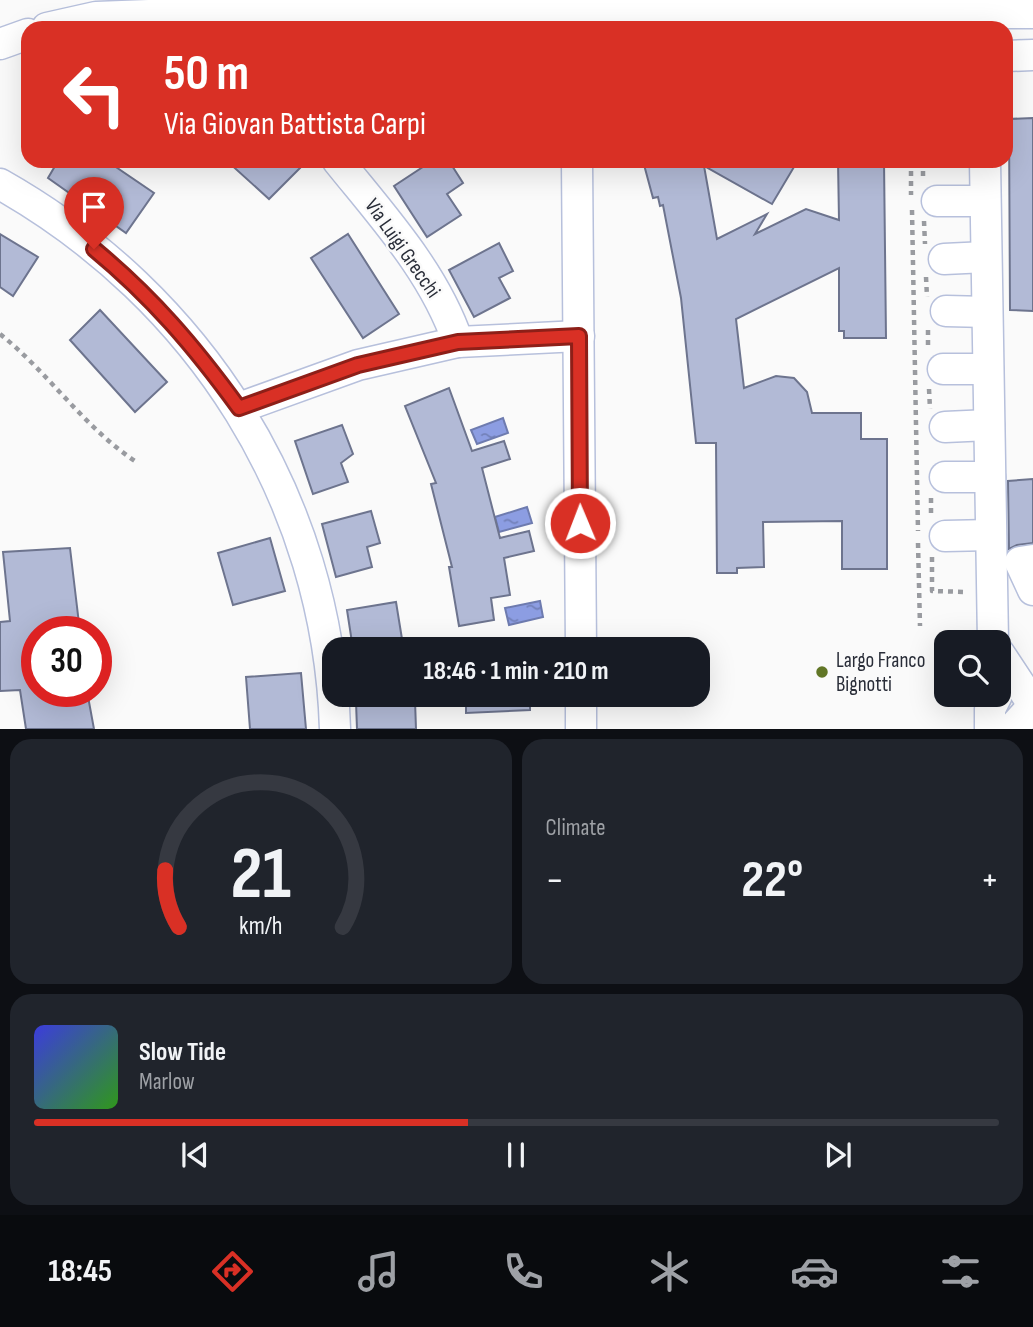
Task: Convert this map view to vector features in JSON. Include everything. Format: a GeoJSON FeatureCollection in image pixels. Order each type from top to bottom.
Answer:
{"type":"FeatureCollection","features":[{"type":"Feature","properties":{"kind":"street"},"geometry":{"type":"LineString","coordinates":[[78,21],[96,17],[175,14],[475,12],[554,21]]}},
{"type":"Feature","properties":{"kind":"street"},"geometry":{"type":"LineString","coordinates":[[475,12],[494,21]]}},
{"type":"Feature","properties":{"kind":"street"},"geometry":{"type":"LineString","coordinates":[[621,21],[1033,13]]}},
{"type":"Feature","properties":{"kind":"street"},"geometry":{"type":"LineString","coordinates":[[0,44],[21,36]]}},
{"type":"Feature","properties":{"kind":"street"},"geometry":{"type":"LineString","coordinates":[[1013,56],[1033,55]]}},
{"type":"Feature","properties":{"kind":"street","name":"Via Luigi Grecchi"},"geometry":{"type":"LineString","coordinates":[[343,168],[417,262],[443,306],[458,342]]}},
{"type":"Feature","properties":{"kind":"street"},"geometry":{"type":"LineString","coordinates":[[577,168],[581,637]]}},
{"type":"Feature","properties":{"kind":"street"},"geometry":{"type":"LineString","coordinates":[[985,168],[990,477],[1009,554],[1033,590]]}},
{"type":"Feature","properties":{"kind":"street"},"geometry":{"type":"LineString","coordinates":[[0,184],[56,220],[133,282],[177,327],[239,408],[279,484],[307,557],[327,644],[335,729]]}},
{"type":"Feature","properties":{"kind":"street"},"geometry":{"type":"LineString","coordinates":[[937,201],[985,201]]}},
{"type":"Feature","properties":{"kind":"street"},"geometry":{"type":"LineString","coordinates":[[944,259],[986,257]]}},
{"type":"Feature","properties":{"kind":"street"},"geometry":{"type":"LineString","coordinates":[[946,312],[987,312]]}},
{"type":"Feature","properties":{"kind":"street"},"geometry":{"type":"LineString","coordinates":[[239,408],[358,365],[458,342],[579,336]]}},
{"type":"Feature","properties":{"kind":"street"},"geometry":{"type":"LineString","coordinates":[[943,369],[988,369]]}},
{"type":"Feature","properties":{"kind":"street"},"geometry":{"type":"LineString","coordinates":[[945,427],[989,425]]}},
{"type":"Feature","properties":{"kind":"street"},"geometry":{"type":"LineString","coordinates":[[945,477],[990,477]]}},
{"type":"Feature","properties":{"kind":"street"},"geometry":{"type":"LineString","coordinates":[[945,537],[1009,554]]}},
{"type":"Feature","properties":{"kind":"street"},"geometry":{"type":"LineString","coordinates":[[995,630],[1009,554]]}},
{"type":"Feature","properties":{"kind":"street"},"geometry":{"type":"LineString","coordinates":[[1011,684],[1033,700]]}},
{"type":"Feature","properties":{"kind":"street"},"geometry":{"type":"LineString","coordinates":[[1012,729],[1033,706]]}},
{"type":"Feature","properties":{"kind":"street"},"geometry":{"type":"LineString","coordinates":[[581,707],[581,729]]}},
{"type":"Feature","properties":{"kind":"street"},"geometry":{"type":"LineString","coordinates":[[990,729],[991,707]]}},
{"type":"Feature","properties":{"kind":"path"},"geometry":{"type":"LineString","coordinates":[[911,168],[920,626]]}},
{"type":"Feature","properties":{"kind":"path"},"geometry":{"type":"LineString","coordinates":[[0,334],[34,364],[115,448],[138,463]]}},
{"type":"Feature","properties":{"kind":"water"},"geometry":{"type":"Polygon","coordinates":[[[503,418],[508,433],[477,444],[471,430],[503,418]]]}},
{"type":"Feature","properties":{"kind":"water"},"geometry":{"type":"Polygon","coordinates":[[[527,507],[532,523],[499,532],[495,517],[527,507]]]}},
{"type":"Feature","properties":{"kind":"water"},"geometry":{"type":"Polygon","coordinates":[[[540,601],[543,617],[509,625],[505,608],[540,601]]]}},
{"type":"Feature","properties":{"kind":"building"},"geometry":{"type":"Polygon","coordinates":[[[1033,118],[1033,311],[1010,310],[1009,168],[1013,168],[1013,119],[1033,118]]]}},
{"type":"Feature","properties":{"kind":"building"},"geometry":{"type":"Polygon","coordinates":[[[54,168],[117,168],[154,193],[126,233],[48,178],[54,168]]]}},
{"type":"Feature","properties":{"kind":"building"},"geometry":{"type":"Polygon","coordinates":[[[235,168],[300,168],[269,199],[235,168]]]}},
{"type":"Feature","properties":{"kind":"building"},"geometry":{"type":"Polygon","coordinates":[[[421,168],[453,168],[463,183],[447,194],[461,215],[427,237],[394,186],[421,168]]]}},
{"type":"Feature","properties":{"kind":"building"},"geometry":{"type":"Polygon","coordinates":[[[645,168],[704,168],[717,239],[767,214],[755,234],[806,209],[839,220],[838,168],[884,168],[886,338],[844,338],[844,331],[839,331],[839,268],[736,319],[744,388],[776,376],[794,378],[807,392],[812,413],[861,413],[861,439],[887,439],[887,569],[842,569],[842,521],[763,522],[764,567],[737,568],[737,573],[717,573],[716,443],[696,443],[681,298],[663,205],[660,206],[658,197],[653,198],[645,168]]]}},
{"type":"Feature","properties":{"kind":"building"},"geometry":{"type":"Polygon","coordinates":[[[708,168],[793,168],[772,204],[708,168]]]}},
{"type":"Feature","properties":{"kind":"building"},"geometry":{"type":"Polygon","coordinates":[[[0,234],[38,257],[13,296],[0,287],[0,234]]]}},
{"type":"Feature","properties":{"kind":"building"},"geometry":{"type":"Polygon","coordinates":[[[348,234],[399,314],[363,338],[311,258],[348,234]]]}},
{"type":"Feature","properties":{"kind":"building"},"geometry":{"type":"Polygon","coordinates":[[[499,243],[513,271],[499,278],[510,298],[474,317],[449,270],[499,243]]]}},
{"type":"Feature","properties":{"kind":"building"},"geometry":{"type":"Polygon","coordinates":[[[100,310],[167,382],[135,412],[70,340],[100,310]]]}},
{"type":"Feature","properties":{"kind":"building"},"geometry":{"type":"Polygon","coordinates":[[[449,388],[472,451],[504,441],[510,459],[482,468],[500,538],[529,531],[534,551],[504,558],[510,595],[491,598],[494,620],[459,626],[449,567],[452,567],[431,484],[436,483],[405,406],[449,388]]]}},
{"type":"Feature","properties":{"kind":"building"},"geometry":{"type":"Polygon","coordinates":[[[342,425],[353,454],[341,463],[348,482],[313,494],[295,441],[342,425]]]}},
{"type":"Feature","properties":{"kind":"building"},"geometry":{"type":"Polygon","coordinates":[[[1033,479],[1033,543],[1009,549],[1008,481],[1033,479]]]}},
{"type":"Feature","properties":{"kind":"building"},"geometry":{"type":"Polygon","coordinates":[[[371,511],[380,543],[367,547],[372,567],[336,577],[322,524],[371,511]]]}},
{"type":"Feature","properties":{"kind":"building"},"geometry":{"type":"Polygon","coordinates":[[[270,538],[285,591],[233,605],[218,553],[270,538]]]}},
{"type":"Feature","properties":{"kind":"building"},"geometry":{"type":"Polygon","coordinates":[[[70,548],[78,616],[21,616],[21,696],[20,690],[0,691],[0,622],[10,621],[3,552],[70,548]]]}},
{"type":"Feature","properties":{"kind":"building"},"geometry":{"type":"Polygon","coordinates":[[[396,602],[402,637],[351,637],[347,610],[396,602]]]}},
{"type":"Feature","properties":{"kind":"building"},"geometry":{"type":"Polygon","coordinates":[[[301,673],[306,729],[250,729],[246,677],[301,673]]]}},
{"type":"Feature","properties":{"kind":"building"},"geometry":{"type":"Polygon","coordinates":[[[23,707],[90,707],[94,729],[26,729],[23,707]]]}},
{"type":"Feature","properties":{"kind":"building"},"geometry":{"type":"Polygon","coordinates":[[[356,707],[415,707],[416,729],[357,729],[356,707]]]}},
{"type":"Feature","properties":{"kind":"building"},"geometry":{"type":"Polygon","coordinates":[[[466,707],[530,707],[530,710],[466,713],[466,707]]]}},
{"type":"Feature","properties":{"kind":"place","name":"Largo Franco Bignotti"},"geometry":{"type":"Point","coordinates":[822,672]}},
{"type":"Feature","properties":{"kind":"route"},"geometry":{"type":"LineString","coordinates":[[94,249],[168,317],[239,408],[358,365],[458,342],[579,336],[580,523]]}}]}
